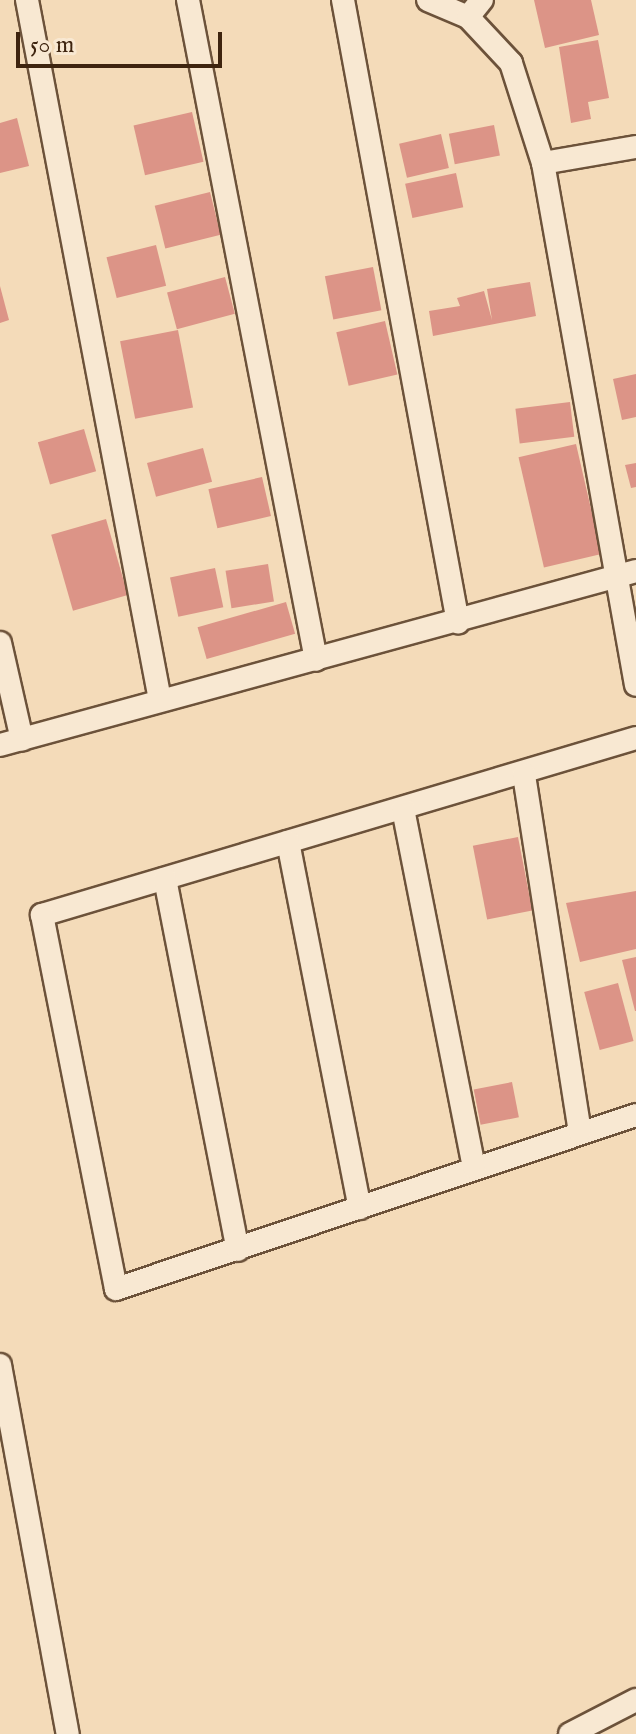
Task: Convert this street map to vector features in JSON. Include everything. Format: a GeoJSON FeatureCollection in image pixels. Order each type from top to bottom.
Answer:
{"type":"FeatureCollection","features":[{"type":"Feature","properties":{"kind":"street"},"geometry":{"type":"LineString","coordinates":[[27,0],[160,700]]}},
{"type":"Feature","properties":{"kind":"street"},"geometry":{"type":"LineString","coordinates":[[188,0],[316,660]]}},
{"type":"Feature","properties":{"kind":"street"},"geometry":{"type":"LineString","coordinates":[[343,0],[458,622]]}},
{"type":"Feature","properties":{"kind":"street"},"geometry":{"type":"LineString","coordinates":[[428,0],[475,8],[511,63],[543,163],[626,574],[636,685]]}},
{"type":"Feature","properties":{"kind":"street"},"geometry":{"type":"LineString","coordinates":[[543,163],[636,147]]}},
{"type":"Feature","properties":{"kind":"street"},"geometry":{"type":"LineString","coordinates":[[0,643],[11,742],[626,574]]}},
{"type":"Feature","properties":{"kind":"street"},"geometry":{"type":"LineString","coordinates":[[636,738],[524,775],[42,915],[116,1289],[238,1250],[580,1131],[636,1115]]}},
{"type":"Feature","properties":{"kind":"street"},"geometry":{"type":"LineString","coordinates":[[524,775],[580,1131]]}},
{"type":"Feature","properties":{"kind":"street"},"geometry":{"type":"LineString","coordinates":[[403,809],[474,1168]]}},
{"type":"Feature","properties":{"kind":"street"},"geometry":{"type":"LineString","coordinates":[[288,842],[360,1208]]}},
{"type":"Feature","properties":{"kind":"street"},"geometry":{"type":"LineString","coordinates":[[165,879],[238,1250]]}},
{"type":"Feature","properties":{"kind":"street"},"geometry":{"type":"LineString","coordinates":[[0,1365],[68,1734]]}},
{"type":"Feature","properties":{"kind":"street"},"geometry":{"type":"LineString","coordinates":[[570,1734],[636,1700]]}},
{"type":"Feature","properties":{"kind":"building"},"geometry":{"type":"Polygon","coordinates":[[[534,0],[591,0],[599,35],[545,48],[534,0]]]}},
{"type":"Feature","properties":{"kind":"building"},"geometry":{"type":"Polygon","coordinates":[[[598,40],[609,98],[588,102],[591,119],[571,123],[559,47],[598,40]]]}},
{"type":"Feature","properties":{"kind":"building"},"geometry":{"type":"Polygon","coordinates":[[[192,112],[203,162],[145,175],[134,125],[192,112]]]}},
{"type":"Feature","properties":{"kind":"building"},"geometry":{"type":"Polygon","coordinates":[[[17,118],[29,166],[0,173],[0,123],[17,118]]]}},
{"type":"Feature","properties":{"kind":"building"},"geometry":{"type":"Polygon","coordinates":[[[494,125],[500,155],[455,164],[449,134],[494,125]]]}},
{"type":"Feature","properties":{"kind":"building"},"geometry":{"type":"Polygon","coordinates":[[[441,134],[449,168],[407,178],[399,144],[441,134]]]}},
{"type":"Feature","properties":{"kind":"building"},"geometry":{"type":"Polygon","coordinates":[[[456,173],[463,207],[412,218],[405,184],[456,173]]]}},
{"type":"Feature","properties":{"kind":"building"},"geometry":{"type":"Polygon","coordinates":[[[210,192],[221,235],[165,248],[155,206],[210,192]]]}},
{"type":"Feature","properties":{"kind":"building"},"geometry":{"type":"Polygon","coordinates":[[[156,245],[166,286],[117,298],[107,257],[156,245]]]}},
{"type":"Feature","properties":{"kind":"building"},"geometry":{"type":"Polygon","coordinates":[[[373,267],[381,310],[333,320],[325,276],[373,267]]]}},
{"type":"Feature","properties":{"kind":"building"},"geometry":{"type":"Polygon","coordinates":[[[225,277],[235,314],[177,329],[167,293],[225,277]]]}},
{"type":"Feature","properties":{"kind":"building"},"geometry":{"type":"Polygon","coordinates":[[[530,282],[536,316],[433,336],[429,311],[460,306],[457,298],[484,291],[492,320],[487,289],[530,282]]]}},
{"type":"Feature","properties":{"kind":"building"},"geometry":{"type":"Polygon","coordinates":[[[0,286],[9,320],[0,323],[0,286]]]}},
{"type":"Feature","properties":{"kind":"building"},"geometry":{"type":"Polygon","coordinates":[[[385,321],[397,375],[349,386],[336,332],[385,321]]]}},
{"type":"Feature","properties":{"kind":"building"},"geometry":{"type":"Polygon","coordinates":[[[178,330],[193,408],[135,419],[120,341],[178,330]]]}},
{"type":"Feature","properties":{"kind":"building"},"geometry":{"type":"Polygon","coordinates":[[[636,374],[636,417],[622,420],[613,379],[636,374]]]}},
{"type":"Feature","properties":{"kind":"building"},"geometry":{"type":"Polygon","coordinates":[[[570,402],[574,437],[520,443],[515,409],[570,402]]]}},
{"type":"Feature","properties":{"kind":"building"},"geometry":{"type":"Polygon","coordinates":[[[84,429],[96,471],[50,485],[38,442],[84,429]]]}},
{"type":"Feature","properties":{"kind":"building"},"geometry":{"type":"Polygon","coordinates":[[[576,444],[601,554],[544,567],[519,457],[576,444]]]}},
{"type":"Feature","properties":{"kind":"building"},"geometry":{"type":"Polygon","coordinates":[[[203,448],[212,482],[156,497],[147,463],[203,448]]]}},
{"type":"Feature","properties":{"kind":"building"},"geometry":{"type":"Polygon","coordinates":[[[636,463],[636,487],[631,488],[625,465],[636,463]]]}},
{"type":"Feature","properties":{"kind":"building"},"geometry":{"type":"Polygon","coordinates":[[[262,477],[271,516],[217,528],[208,489],[262,477]]]}},
{"type":"Feature","properties":{"kind":"building"},"geometry":{"type":"Polygon","coordinates":[[[106,519],[128,595],[73,611],[51,535],[106,519]]]}},
{"type":"Feature","properties":{"kind":"building"},"geometry":{"type":"Polygon","coordinates":[[[268,564],[274,602],[231,608],[226,571],[268,564]]]}},
{"type":"Feature","properties":{"kind":"building"},"geometry":{"type":"Polygon","coordinates":[[[215,568],[223,607],[178,617],[170,578],[215,568]]]}},
{"type":"Feature","properties":{"kind":"building"},"geometry":{"type":"Polygon","coordinates":[[[286,602],[295,634],[207,659],[198,627],[286,602]]]}},
{"type":"Feature","properties":{"kind":"building"},"geometry":{"type":"Polygon","coordinates":[[[518,837],[532,911],[487,919],[473,846],[518,837]]]}},
{"type":"Feature","properties":{"kind":"building"},"geometry":{"type":"Polygon","coordinates":[[[636,891],[636,949],[580,962],[566,903],[636,891]]]}},
{"type":"Feature","properties":{"kind":"building"},"geometry":{"type":"Polygon","coordinates":[[[636,957],[636,1011],[635,1011],[622,960],[636,957]]]}},
{"type":"Feature","properties":{"kind":"building"},"geometry":{"type":"Polygon","coordinates":[[[618,983],[634,1041],[600,1050],[584,992],[618,983]]]}},
{"type":"Feature","properties":{"kind":"building"},"geometry":{"type":"Polygon","coordinates":[[[512,1082],[519,1117],[481,1125],[474,1089],[512,1082]]]}}]}
